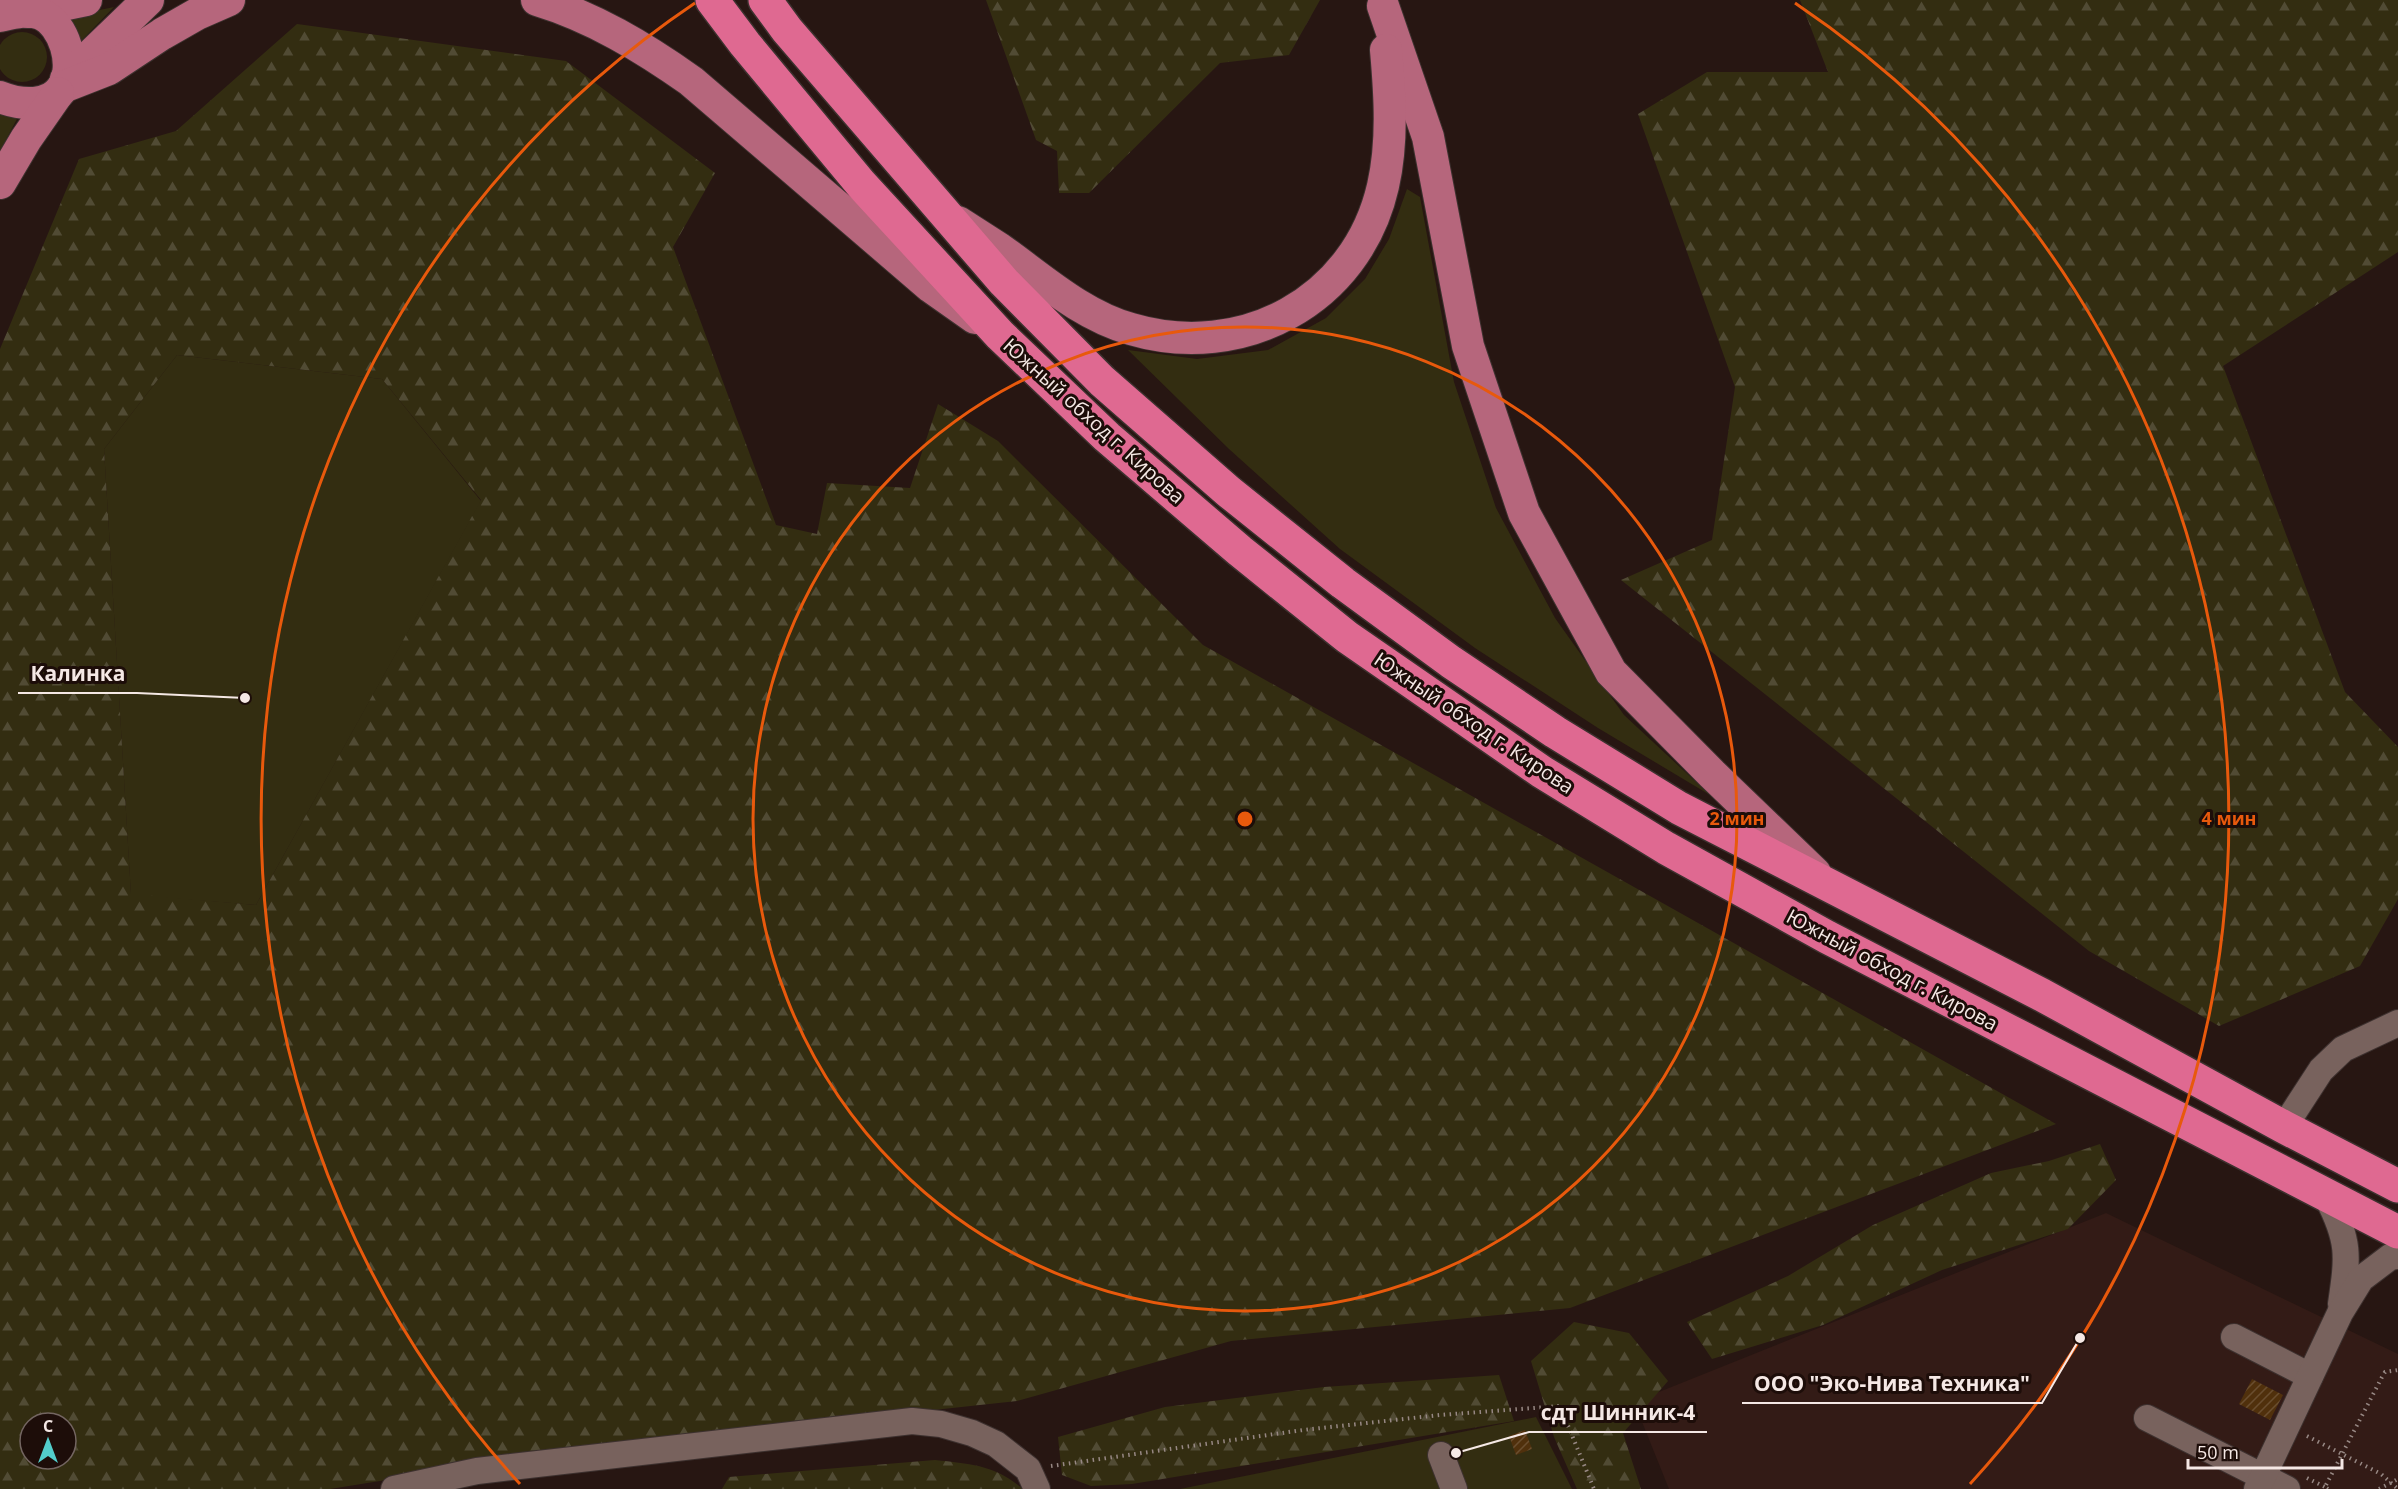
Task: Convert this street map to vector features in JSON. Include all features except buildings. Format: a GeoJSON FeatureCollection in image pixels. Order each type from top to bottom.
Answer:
{"type":"FeatureCollection","features":[{"type":"Feature","properties":{"kind":"highway","name":"Южный обход г. Кирова"},"geometry":{"type":"LineString","coordinates":[[712,0],[745,44],[861,184],[999,334],[1107,437],[1249,558],[1347,637],[1542,772],[1666,848],[1827,937],[2398,1232]]}},
{"type":"Feature","properties":{"kind":"highway","name":"Южный обход г. Кирова"},"geometry":{"type":"LineString","coordinates":[[765,0],[788,30],[1004,282],[1102,381],[1229,492],[1343,583],[1451,662],[1555,732],[1679,808],[2043,995],[2284,1128],[2398,1186]]}},
{"type":"Feature","properties":{"kind":"main road"},"geometry":{"type":"LineString","coordinates":[[14,14],[86,0]]}},
{"type":"Feature","properties":{"kind":"main road"},"geometry":{"type":"LineString","coordinates":[[0,97],[14,103],[32,104],[47,99],[63,86],[148,0]]}},
{"type":"Feature","properties":{"kind":"main road"},"geometry":{"type":"LineString","coordinates":[[63,86],[109,69],[162,34],[197,14],[229,0]]}},
{"type":"Feature","properties":{"kind":"main road"},"geometry":{"type":"LineString","coordinates":[[537,0],[555,5],[613,31],[652,53],[691,81],[930,287],[999,334]]}},
{"type":"Feature","properties":{"kind":"main road"},"geometry":{"type":"LineString","coordinates":[[952,219],[999,248],[1064,296],[1103,319],[1131,329],[1165,336],[1219,337],[1246,332],[1271,323],[1319,293],[1340,271],[1360,244],[1374,215],[1383,188],[1387,164],[1390,119],[1382,3]]}},
{"type":"Feature","properties":{"kind":"main road"},"geometry":{"type":"LineString","coordinates":[[1382,3],[1428,137],[1468,346],[1524,513],[1611,672],[1712,774],[1832,888]]}},
{"type":"Feature","properties":{"kind":"main road"},"geometry":{"type":"LineString","coordinates":[[0,183],[26,139],[63,86],[68,56],[60,31],[41,14],[14,14]]}},
{"type":"Feature","properties":{"kind":"street"},"geometry":{"type":"LineString","coordinates":[[2284,1128],[2321,1070],[2343,1049],[2398,1023]]}},
{"type":"Feature","properties":{"kind":"street"},"geometry":{"type":"LineString","coordinates":[[2328,1197],[2342,1224],[2346,1248],[2346,1271],[2340,1313]]}},
{"type":"Feature","properties":{"kind":"street"},"geometry":{"type":"LineString","coordinates":[[2260,1483],[2340,1313],[2361,1279],[2390,1257],[2398,1256]]}},
{"type":"Feature","properties":{"kind":"street"},"geometry":{"type":"LineString","coordinates":[[2234,1337],[2310,1377]]}},
{"type":"Feature","properties":{"kind":"street"},"geometry":{"type":"LineString","coordinates":[[2147,1418],[2260,1483],[2296,1483]]}},
{"type":"Feature","properties":{"kind":"street"},"geometry":{"type":"LineString","coordinates":[[394,1489],[477,1471],[912,1421],[941,1424],[972,1433],[996,1444],[1032,1479]]}},
{"type":"Feature","properties":{"kind":"street"},"geometry":{"type":"LineString","coordinates":[[1441,1455],[1454,1489]]}},
{"type":"Feature","properties":{"kind":"path"},"geometry":{"type":"LineString","coordinates":[[2296,1483],[2326,1488],[2385,1372],[2398,1370]]}},
{"type":"Feature","properties":{"kind":"path"},"geometry":{"type":"LineString","coordinates":[[1032,1479],[1303,1430],[1440,1415],[1560,1406],[1594,1489]]}},
{"type":"Feature","properties":{"kind":"path"},"geometry":{"type":"LineString","coordinates":[[2298,1432],[2381,1474],[2398,1489]]}},
{"type":"Feature","properties":{"kind":"path"},"geometry":{"type":"LineString","coordinates":[[2379,1489],[2398,1479]]}},
{"type":"Feature","properties":{"kind":"shaded area"},"geometry":{"type":"Polygon","coordinates":[[[2106,1213],[2398,1354],[2398,1489],[1669,1489],[1634,1402],[2106,1213]]]}},
{"type":"Feature","properties":{"kind":"green space"},"geometry":{"type":"Polygon","coordinates":[[[986,0],[1320,0],[1289,55],[1220,63],[1089,193],[1059,193],[1057,151],[1036,140],[986,0]]]}},
{"type":"Feature","properties":{"kind":"green space"},"geometry":{"type":"Polygon","coordinates":[[[1800,0],[2398,0],[2398,252],[2223,366],[2345,692],[2398,747],[2398,899],[2360,966],[2219,1026],[2089,951],[1621,580],[1712,540],[1735,387],[1638,114],[1707,72],[1828,72],[1800,0]]]}},
{"type":"Feature","properties":{"kind":"green space"},"geometry":{"type":"Polygon","coordinates":[[[114,7],[78,44],[61,18],[114,7]]]}},
{"type":"Feature","properties":{"kind":"green space"},"geometry":{"type":"Polygon","coordinates":[[[297,24],[566,61],[715,173],[673,247],[776,525],[817,534],[827,483],[910,488],[938,404],[998,441],[1203,645],[2056,1124],[1570,1308],[1231,1341],[1017,1401],[590,1447],[330,1489],[0,1489],[0,349],[79,159],[176,131],[297,24]],[[177,355],[104,449],[131,894],[256,905],[481,500],[382,379],[177,355]]]}},
{"type":"Feature","properties":{"kind":"green space"},"geometry":{"type":"Polygon","coordinates":[[[17,32],[27,32],[40,39],[47,52],[47,62],[40,75],[27,82],[17,82],[8,78],[1,71],[-3,62],[-3,52],[1,43],[8,36],[17,32]]]}},
{"type":"Feature","properties":{"kind":"green space"},"geometry":{"type":"Polygon","coordinates":[[[0,112],[18,117],[0,151],[0,112]]]}},
{"type":"Feature","properties":{"kind":"green space"},"geometry":{"type":"Polygon","coordinates":[[[1407,189],[1420,197],[1454,382],[1496,508],[1555,618],[1624,715],[1710,795],[1598,728],[1475,648],[1340,549],[1229,449],[1128,350],[1197,359],[1268,350],[1326,318],[1365,279],[1389,239],[1407,189]]]}},
{"type":"Feature","properties":{"kind":"green space"},"geometry":{"type":"Polygon","coordinates":[[[177,355],[382,379],[481,501],[256,905],[131,895],[104,449],[177,355]]]}},
{"type":"Feature","properties":{"kind":"green space"},"geometry":{"type":"Polygon","coordinates":[[[2100,1144],[2116,1180],[2068,1229],[1942,1270],[1823,1325],[1712,1359],[1687,1322],[1788,1276],[1873,1225],[1991,1173],[2049,1161],[2100,1144]]]}},
{"type":"Feature","properties":{"kind":"green space"},"geometry":{"type":"Polygon","coordinates":[[[1574,1322],[1629,1333],[1668,1381],[1623,1433],[1641,1489],[1577,1489],[1554,1437],[1531,1361],[1574,1322]]]}},
{"type":"Feature","properties":{"kind":"green space"},"geometry":{"type":"Polygon","coordinates":[[[1499,1375],[1514,1421],[1132,1484],[1091,1486],[1062,1475],[1058,1437],[1165,1407],[1324,1387],[1499,1375]]]}},
{"type":"Feature","properties":{"kind":"green space"},"geometry":{"type":"Polygon","coordinates":[[[1536,1417],[1572,1489],[1180,1489],[1536,1417]]]}},
{"type":"Feature","properties":{"kind":"green space"},"geometry":{"type":"Polygon","coordinates":[[[935,1460],[992,1470],[1023,1489],[722,1489],[729,1477],[935,1460]]]}},
{"type":"Feature","properties":{"kind":"place","name":"Калинка"},"geometry":{"type":"Point","coordinates":[245,698]}},
{"type":"Feature","properties":{"kind":"place","name":"ООО \"Эко-Нива Техника\""},"geometry":{"type":"Point","coordinates":[2080,1338]}},
{"type":"Feature","properties":{"kind":"place","name":"сдт Шинник-4"},"geometry":{"type":"Point","coordinates":[1456,1453]}}]}
